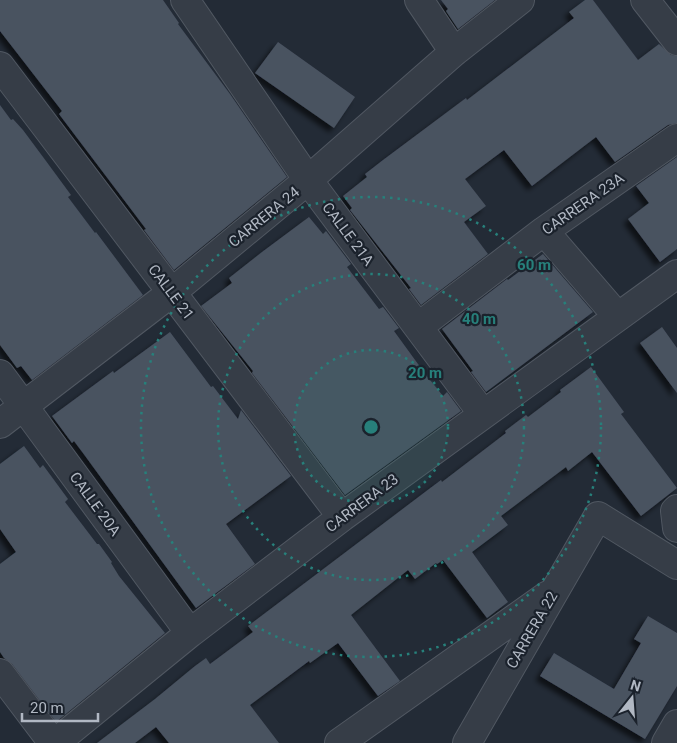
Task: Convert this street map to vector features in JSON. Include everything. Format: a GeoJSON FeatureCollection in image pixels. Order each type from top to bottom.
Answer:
{"type":"FeatureCollection","features":[{"type":"Feature","properties":{"kind":"street","name":"CALLE 21A"},"geometry":{"type":"LineString","coordinates":[[186,0],[308,180],[483,414]]}},
{"type":"Feature","properties":{"kind":"street"},"geometry":{"type":"LineString","coordinates":[[419,0],[454,52]]}},
{"type":"Feature","properties":{"kind":"street","name":"CARRERA 24"},"geometry":{"type":"LineString","coordinates":[[0,424],[171,292],[308,180],[454,52],[520,0]]}},
{"type":"Feature","properties":{"kind":"street"},"geometry":{"type":"LineString","coordinates":[[645,0],[677,41]]}},
{"type":"Feature","properties":{"kind":"street","name":"CALLE 21"},"geometry":{"type":"LineString","coordinates":[[0,66],[342,517]]}},
{"type":"Feature","properties":{"kind":"street","name":"CARRERA 23A"},"geometry":{"type":"LineString","coordinates":[[418,327],[552,226],[677,138]]}},
{"type":"Feature","properties":{"kind":"street"},"geometry":{"type":"LineString","coordinates":[[552,226],[618,317]]}},
{"type":"Feature","properties":{"kind":"street","name":"CARRERA 23"},"geometry":{"type":"LineString","coordinates":[[54,743],[190,633],[342,517],[676,277]]}},
{"type":"Feature","properties":{"kind":"street","name":"CALLE 20A"},"geometry":{"type":"LineString","coordinates":[[0,374],[190,633]]}},
{"type":"Feature","properties":{"kind":"street","name":"CARRERA 22"},"geometry":{"type":"LineString","coordinates":[[467,743],[598,516],[677,565]]}},
{"type":"Feature","properties":{"kind":"street"},"geometry":{"type":"LineString","coordinates":[[339,743],[556,590]]}},
{"type":"Feature","properties":{"kind":"street"},"geometry":{"type":"LineString","coordinates":[[0,672],[54,743]]}},
{"type":"Feature","properties":{"kind":"street"},"geometry":{"type":"LineString","coordinates":[[666,743],[677,724]]}},
{"type":"Feature","properties":{"kind":"building"},"geometry":{"type":"Polygon","coordinates":[[[0,0],[163,0],[287,177],[174,270],[144,230],[146,229],[59,114],[62,111],[0,31],[0,0]]]}},
{"type":"Feature","properties":{"kind":"building"},"geometry":{"type":"Polygon","coordinates":[[[441,0],[495,0],[458,29],[441,0]]]}},
{"type":"Feature","properties":{"kind":"building"},"geometry":{"type":"Polygon","coordinates":[[[585,0],[593,0],[638,60],[659,44],[671,55],[677,56],[677,123],[668,125],[615,162],[596,137],[532,186],[504,150],[465,179],[486,206],[464,222],[488,254],[421,305],[409,289],[411,288],[350,210],[352,208],[343,196],[367,177],[365,174],[383,160],[466,98],[467,100],[574,18],[569,12],[585,0]]]}},
{"type":"Feature","properties":{"kind":"building"},"geometry":{"type":"Polygon","coordinates":[[[278,42],[355,97],[334,128],[255,73],[278,42]]]}},
{"type":"Feature","properties":{"kind":"building"},"geometry":{"type":"Polygon","coordinates":[[[0,105],[11,120],[13,119],[23,130],[71,195],[68,197],[143,295],[32,380],[21,366],[17,368],[0,345],[0,105]]]}},
{"type":"Feature","properties":{"kind":"building"},"geometry":{"type":"Polygon","coordinates":[[[677,157],[677,249],[660,262],[628,219],[649,203],[636,186],[677,157]]]}},
{"type":"Feature","properties":{"kind":"building"},"geometry":{"type":"Polygon","coordinates":[[[309,217],[323,234],[326,231],[351,264],[347,267],[379,309],[383,307],[399,328],[394,331],[426,375],[443,396],[447,392],[461,411],[345,495],[252,373],[253,371],[201,306],[232,283],[229,278],[309,217]]]}},
{"type":"Feature","properties":{"kind":"building"},"geometry":{"type":"Polygon","coordinates":[[[543,254],[593,312],[486,392],[442,329],[543,254]]]}},
{"type":"Feature","properties":{"kind":"building"},"geometry":{"type":"Polygon","coordinates":[[[662,327],[677,348],[677,393],[640,343],[662,327]]]}},
{"type":"Feature","properties":{"kind":"building"},"geometry":{"type":"Polygon","coordinates":[[[170,332],[211,387],[213,386],[238,419],[241,410],[291,476],[226,524],[255,564],[196,608],[74,441],[72,443],[52,416],[170,332]]]}},
{"type":"Feature","properties":{"kind":"building"},"geometry":{"type":"Polygon","coordinates":[[[591,367],[624,412],[621,414],[677,488],[641,516],[592,452],[568,471],[566,467],[501,516],[508,525],[472,552],[508,602],[487,618],[443,560],[415,579],[408,570],[351,615],[400,681],[378,696],[338,643],[310,663],[309,661],[250,705],[279,743],[169,743],[156,727],[135,743],[97,743],[206,658],[210,664],[253,632],[248,626],[441,480],[442,482],[506,433],[505,431],[526,415],[528,417],[591,367]]]}},
{"type":"Feature","properties":{"kind":"building"},"geometry":{"type":"Polygon","coordinates":[[[24,446],[40,468],[43,465],[68,499],[65,502],[97,544],[99,544],[119,576],[165,633],[56,722],[12,664],[0,652],[0,564],[16,552],[0,529],[0,464],[24,446]]]}},
{"type":"Feature","properties":{"kind":"building"},"geometry":{"type":"Polygon","coordinates":[[[648,616],[677,633],[677,686],[645,739],[540,676],[554,653],[614,689],[641,643],[634,639],[648,616]]]}}]}
